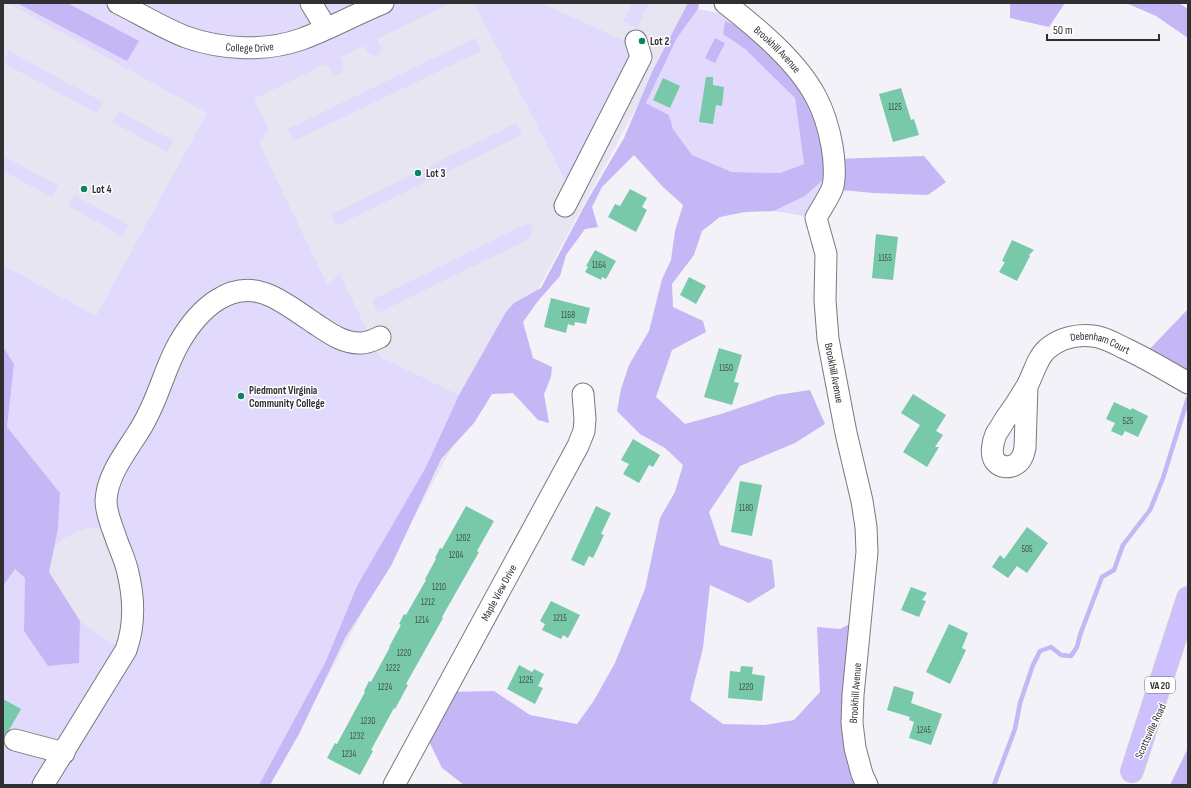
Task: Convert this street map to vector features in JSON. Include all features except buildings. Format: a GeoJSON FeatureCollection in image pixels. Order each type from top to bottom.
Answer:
{"type":"FeatureCollection","features":[{"type":"Feature","properties":{"kind":"highway","name":"Scottsville Road"},"geometry":{"type":"LineString","coordinates":[[1129,778],[1188,598]]}},
{"type":"Feature","properties":{"kind":"highway","name":"Scottsville Road"},"geometry":{"type":"LineString","coordinates":[[1129,778],[1188,648]]}},
{"type":"Feature","properties":{"kind":"street","name":"College Drive"},"geometry":{"type":"LineString","coordinates":[[118,3],[186,37],[213,45],[232,48],[256,48],[284,44],[302,39],[383,3]]}},
{"type":"Feature","properties":{"kind":"street"},"geometry":{"type":"LineString","coordinates":[[311,3],[326,28]]}},
{"type":"Feature","properties":{"kind":"street","name":"Brookhill Avenue"},"geometry":{"type":"LineString","coordinates":[[725,3],[776,46],[802,75],[816,96],[823,111],[830,134],[834,159],[832,189],[816,218],[826,254],[825,300],[828,339],[846,433],[862,501],[866,527],[867,552],[853,695],[852,723],[855,748],[862,774],[867,785]]}},
{"type":"Feature","properties":{"kind":"street"},"geometry":{"type":"LineString","coordinates":[[565,206],[641,57],[636,41]]}},
{"type":"Feature","properties":{"kind":"street"},"geometry":{"type":"LineString","coordinates":[[43,785],[126,650],[130,640],[133,622],[132,597],[128,572],[109,519],[106,501],[110,482],[117,465],[141,429],[153,404],[174,351],[199,314],[214,302],[229,293],[245,290],[271,296],[343,340],[362,344],[380,337]]}},
{"type":"Feature","properties":{"kind":"street","name":"Debenham Court"},"geometry":{"type":"LineString","coordinates":[[1027,386],[1039,358],[1047,349],[1067,338],[1079,336],[1094,336],[1108,340],[1188,383]]}},
{"type":"Feature","properties":{"kind":"street","name":"Maple View Drive"},"geometry":{"type":"LineString","coordinates":[[394,785],[578,446],[584,431],[585,419],[582,394]]}},
{"type":"Feature","properties":{"kind":"street"},"geometry":{"type":"LineString","coordinates":[[15,740],[64,753]]}},
{"type":"Feature","properties":{"kind":"shaded area","name":"Piedmont Virginia Community College"},"geometry":{"type":"Polygon","coordinates":[[[3,3],[693,3],[269,785],[3,785],[3,3]]]}},
{"type":"Feature","properties":{"kind":"shaded area"},"geometry":{"type":"Polygon","coordinates":[[[8,3],[451,3],[377,39],[381,48],[380,54],[374,56],[369,54],[364,46],[340,57],[344,65],[342,72],[336,75],[331,72],[326,64],[254,99],[269,129],[259,143],[328,286],[339,273],[380,357],[459,395],[426,467],[357,586],[326,661],[259,785],[3,785],[3,586],[15,569],[25,578],[24,631],[79,663],[80,621],[110,642],[126,650],[130,640],[113,529],[87,528],[62,539],[54,547],[58,529],[60,493],[7,427],[14,364],[3,347],[3,265],[96,316],[207,113],[8,3]]]}},
{"type":"Feature","properties":{"kind":"shaded area"},"geometry":{"type":"Polygon","coordinates":[[[17,3],[67,3],[139,41],[127,61],[17,3]]]}},
{"type":"Feature","properties":{"kind":"shaded area"},"geometry":{"type":"Polygon","coordinates":[[[474,3],[541,3],[654,54],[577,203],[474,3]]]}},
{"type":"Feature","properties":{"kind":"shaded area"},"geometry":{"type":"Polygon","coordinates":[[[632,3],[649,3],[637,28],[623,21],[632,3]]]}},
{"type":"Feature","properties":{"kind":"shaded area"},"geometry":{"type":"Polygon","coordinates":[[[688,3],[699,3],[698,9],[677,38],[646,103],[669,115],[673,129],[692,155],[732,172],[780,173],[804,164],[795,98],[745,49],[723,34],[725,21],[750,31],[810,98],[825,134],[824,179],[805,196],[774,211],[745,212],[720,217],[702,231],[694,255],[672,284],[673,307],[703,321],[706,332],[672,350],[656,397],[685,424],[721,414],[777,395],[810,390],[825,424],[795,443],[740,466],[709,512],[720,545],[772,560],[775,587],[749,603],[710,585],[703,648],[690,700],[723,724],[765,725],[794,720],[820,692],[817,627],[840,629],[861,618],[855,678],[867,785],[464,785],[442,768],[424,731],[445,692],[494,691],[530,715],[577,724],[593,702],[615,663],[645,589],[660,518],[675,492],[683,465],[665,448],[640,434],[617,411],[621,389],[629,365],[649,331],[662,279],[671,260],[675,231],[683,205],[663,187],[634,155],[602,187],[592,207],[598,227],[585,229],[566,255],[560,276],[538,301],[523,322],[533,358],[552,367],[551,377],[544,394],[549,423],[538,420],[513,393],[492,394],[474,423],[441,459],[391,566],[345,638],[299,734],[270,785],[259,785],[326,661],[357,586],[426,467],[459,395],[506,312],[514,303],[541,288],[587,201],[624,138],[652,72],[688,3]]]}},
{"type":"Feature","properties":{"kind":"shaded area"},"geometry":{"type":"Polygon","coordinates":[[[1010,3],[1065,3],[1049,27],[1010,18],[1010,3]]]}},
{"type":"Feature","properties":{"kind":"shaded area"},"geometry":{"type":"Polygon","coordinates":[[[1126,3],[1179,3],[1188,9],[1188,38],[1156,16],[1126,3]]]}},
{"type":"Feature","properties":{"kind":"shaded area"},"geometry":{"type":"Polygon","coordinates":[[[698,9],[744,18],[776,46],[802,75],[816,96],[823,111],[830,134],[834,159],[832,189],[816,218],[774,211],[805,196],[824,179],[825,134],[809,98],[782,61],[750,31],[725,21],[723,34],[745,49],[795,98],[804,164],[780,173],[732,172],[692,155],[673,129],[669,115],[646,103],[677,38],[698,9]]]}},
{"type":"Feature","properties":{"kind":"shaded area"},"geometry":{"type":"Polygon","coordinates":[[[475,38],[481,51],[294,141],[288,129],[475,38]]]}},
{"type":"Feature","properties":{"kind":"shaded area"},"geometry":{"type":"Polygon","coordinates":[[[715,38],[725,43],[715,63],[705,58],[715,38]]]}},
{"type":"Feature","properties":{"kind":"shaded area"},"geometry":{"type":"Polygon","coordinates":[[[9,51],[103,102],[97,113],[3,63],[9,51]]]}},
{"type":"Feature","properties":{"kind":"shaded area"},"geometry":{"type":"Polygon","coordinates":[[[119,111],[174,141],[167,152],[113,122],[119,111]]]}},
{"type":"Feature","properties":{"kind":"shaded area"},"geometry":{"type":"Polygon","coordinates":[[[516,123],[522,135],[336,226],[331,215],[516,123]]]}},
{"type":"Feature","properties":{"kind":"shaded area"},"geometry":{"type":"Polygon","coordinates":[[[3,156],[58,185],[52,197],[3,171],[3,156]]]}},
{"type":"Feature","properties":{"kind":"shaded area"},"geometry":{"type":"Polygon","coordinates":[[[924,156],[946,182],[928,195],[873,193],[832,189],[834,159],[924,156]]]}},
{"type":"Feature","properties":{"kind":"shaded area"},"geometry":{"type":"Polygon","coordinates":[[[74,195],[128,225],[122,236],[68,206],[74,195]]]}},
{"type":"Feature","properties":{"kind":"shaded area"},"geometry":{"type":"Polygon","coordinates":[[[530,222],[533,230],[529,239],[378,313],[372,300],[530,222]]]}},
{"type":"Feature","properties":{"kind":"shaded area"},"geometry":{"type":"Polygon","coordinates":[[[1188,309],[1188,381],[1142,357],[1188,309]]]}},
{"type":"Feature","properties":{"kind":"shaded area"},"geometry":{"type":"Polygon","coordinates":[[[3,347],[14,364],[7,427],[60,493],[58,529],[49,572],[80,621],[79,663],[48,666],[24,631],[25,578],[15,569],[3,586],[3,347]]]}},
{"type":"Feature","properties":{"kind":"shaded area"},"geometry":{"type":"Polygon","coordinates":[[[1188,748],[1188,785],[1170,785],[1188,748]]]}},
{"type":"Feature","properties":{"kind":"waterway"},"geometry":{"type":"LineString","coordinates":[[994,785],[1015,729],[1020,703],[1033,665],[1040,651],[1051,647],[1061,655],[1071,656],[1077,647],[1080,635],[1102,577],[1114,570],[1123,545],[1150,510],[1163,478],[1188,398]]}},
{"type":"Feature","properties":{"kind":"place","name":"Lot 2"},"geometry":{"type":"Point","coordinates":[642,41]}},
{"type":"Feature","properties":{"kind":"place","name":"Lot 3"},"geometry":{"type":"Point","coordinates":[418,173]}},
{"type":"Feature","properties":{"kind":"place","name":"Lot 4"},"geometry":{"type":"Point","coordinates":[84,189]}},
{"type":"Feature","properties":{"kind":"place","name":"Piedmont Virginia Community College"},"geometry":{"type":"Point","coordinates":[241,396]}}]}
